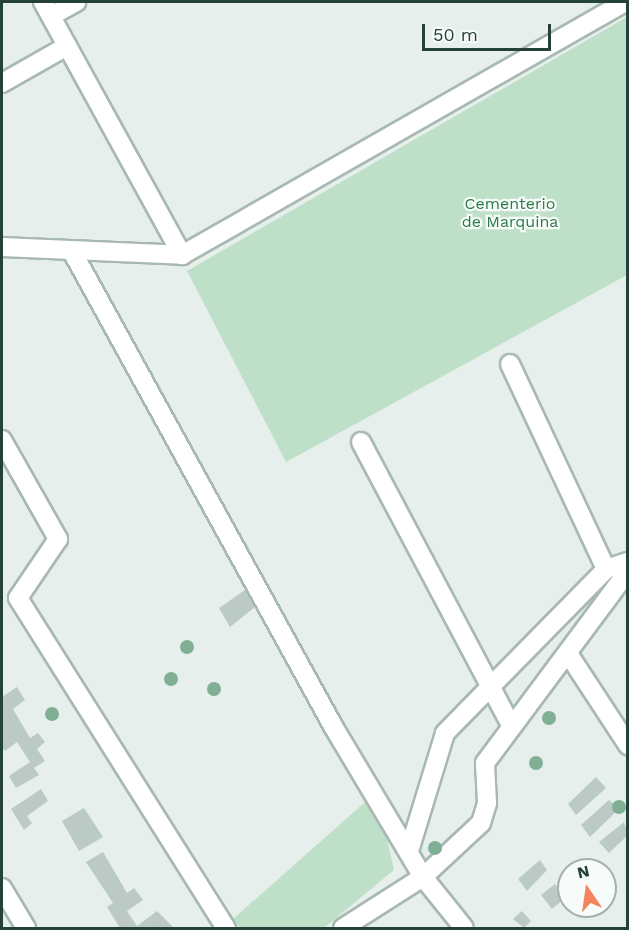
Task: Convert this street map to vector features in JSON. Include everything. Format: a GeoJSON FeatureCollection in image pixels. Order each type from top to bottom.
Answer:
{"type":"FeatureCollection","features":[{"type":"Feature","properties":{"kind":"street"},"geometry":{"type":"LineString","coordinates":[[76,2],[47,9],[182,255]]}},
{"type":"Feature","properties":{"kind":"street"},"geometry":{"type":"LineString","coordinates":[[2,247],[73,253],[182,255],[625,2]]}},
{"type":"Feature","properties":{"kind":"street"},"geometry":{"type":"LineString","coordinates":[[2,83],[67,46]]}},
{"type":"Feature","properties":{"kind":"street"},"geometry":{"type":"LineString","coordinates":[[73,253],[333,726],[423,877],[464,928]]}},
{"type":"Feature","properties":{"kind":"street"},"geometry":{"type":"LineString","coordinates":[[510,364],[606,569]]}},
{"type":"Feature","properties":{"kind":"street"},"geometry":{"type":"LineString","coordinates":[[2,440],[58,539],[10,600],[226,928]]}},
{"type":"Feature","properties":{"kind":"street"},"geometry":{"type":"LineString","coordinates":[[361,442],[510,724]]}},
{"type":"Feature","properties":{"kind":"street"},"geometry":{"type":"LineString","coordinates":[[409,851],[445,733],[492,690],[606,569],[627,562]]}},
{"type":"Feature","properties":{"kind":"street"},"geometry":{"type":"LineString","coordinates":[[343,928],[423,877],[481,823],[487,803],[485,763],[510,724],[569,655],[627,571]]}},
{"type":"Feature","properties":{"kind":"street"},"geometry":{"type":"LineString","coordinates":[[569,655],[627,745]]}},
{"type":"Feature","properties":{"kind":"street"},"geometry":{"type":"LineString","coordinates":[[2,888],[26,928]]}},
{"type":"Feature","properties":{"kind":"green space","name":"Cementerio de Marquina"},"geometry":{"type":"Polygon","coordinates":[[[627,17],[627,275],[286,462],[187,271],[627,17]]]}},
{"type":"Feature","properties":{"kind":"green space"},"geometry":{"type":"Polygon","coordinates":[[[365,802],[387,839],[394,870],[324,928],[239,928],[233,919],[365,802]]]}},
{"type":"Feature","properties":{"kind":"building"},"geometry":{"type":"Polygon","coordinates":[[[245,590],[255,607],[230,627],[219,608],[245,590]]]}},
{"type":"Feature","properties":{"kind":"building"},"geometry":{"type":"Polygon","coordinates":[[[17,687],[25,700],[13,709],[30,738],[38,733],[45,742],[37,749],[45,761],[34,768],[39,775],[16,788],[9,776],[30,762],[17,742],[5,751],[2,747],[2,697],[17,687]]]}},
{"type":"Feature","properties":{"kind":"building"},"geometry":{"type":"Polygon","coordinates":[[[596,777],[606,788],[576,815],[568,804],[596,777]]]}},
{"type":"Feature","properties":{"kind":"building"},"geometry":{"type":"Polygon","coordinates":[[[41,789],[48,801],[27,816],[32,823],[24,830],[11,809],[41,789]]]}},
{"type":"Feature","properties":{"kind":"building"},"geometry":{"type":"Polygon","coordinates":[[[609,800],[619,809],[590,837],[581,825],[609,800]]]}},
{"type":"Feature","properties":{"kind":"building"},"geometry":{"type":"Polygon","coordinates":[[[84,808],[103,837],[79,851],[62,821],[84,808]]]}},
{"type":"Feature","properties":{"kind":"building"},"geometry":{"type":"Polygon","coordinates":[[[624,822],[628,835],[609,853],[599,842],[624,822]]]}},
{"type":"Feature","properties":{"kind":"building"},"geometry":{"type":"Polygon","coordinates":[[[103,852],[127,893],[134,888],[143,900],[127,911],[137,926],[157,911],[174,928],[120,928],[107,907],[113,903],[86,862],[103,852]]]}},
{"type":"Feature","properties":{"kind":"building"},"geometry":{"type":"Polygon","coordinates":[[[540,860],[547,870],[527,891],[518,879],[540,860]]]}},
{"type":"Feature","properties":{"kind":"building"},"geometry":{"type":"Polygon","coordinates":[[[555,884],[557,905],[552,909],[541,895],[555,884]]]}},
{"type":"Feature","properties":{"kind":"building"},"geometry":{"type":"Polygon","coordinates":[[[522,911],[531,921],[524,928],[513,919],[522,911]]]}}]}
